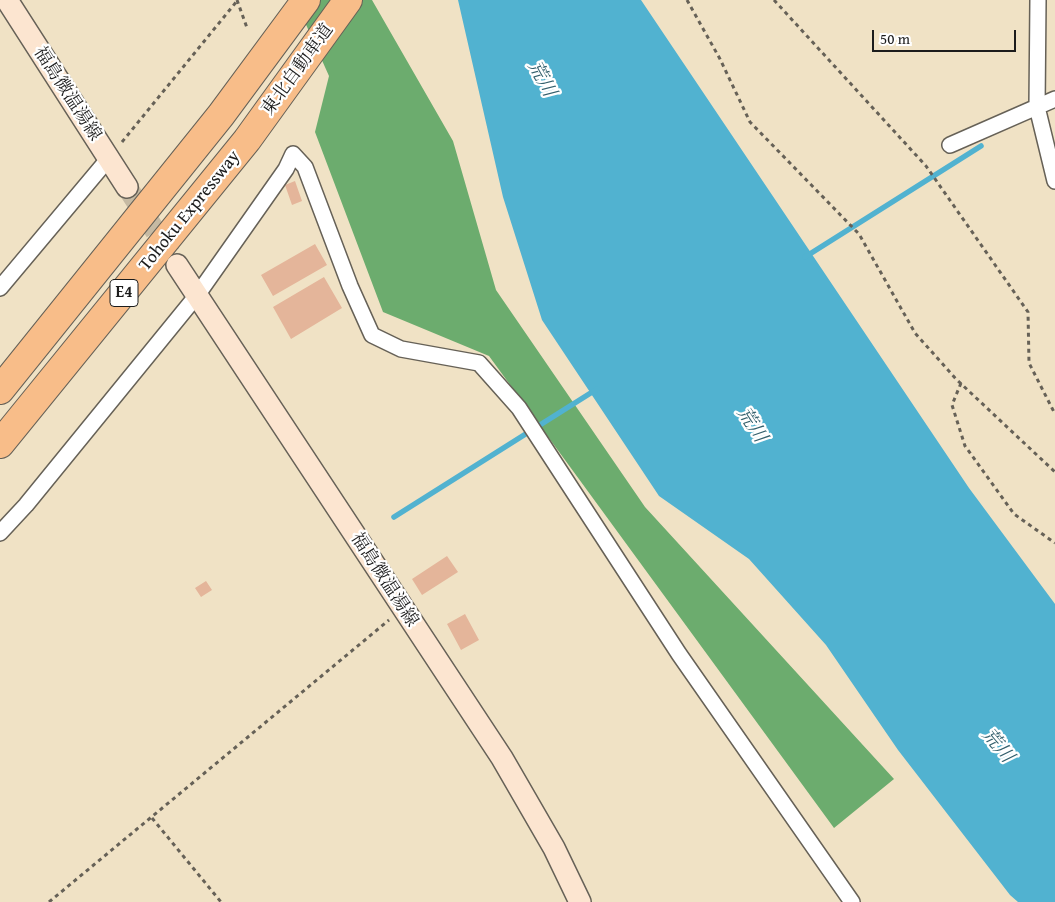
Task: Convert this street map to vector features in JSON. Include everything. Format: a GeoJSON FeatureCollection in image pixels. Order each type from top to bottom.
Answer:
{"type":"FeatureCollection","features":[{"type":"Feature","properties":{"kind":"highway","name":"東北自動車道"},"geometry":{"type":"LineString","coordinates":[[221,115],[306,0]]}},
{"type":"Feature","properties":{"kind":"highway","name":"東北自動車道"},"geometry":{"type":"LineString","coordinates":[[247,140],[348,0]]}},
{"type":"Feature","properties":{"kind":"highway","name":"Tohoku Expressway"},"geometry":{"type":"LineString","coordinates":[[0,390],[221,115]]}},
{"type":"Feature","properties":{"kind":"highway","name":"Tohoku Expressway"},"geometry":{"type":"LineString","coordinates":[[0,444],[247,140]]}},
{"type":"Feature","properties":{"kind":"main road","name":"福島微温湯線"},"geometry":{"type":"LineString","coordinates":[[7,0],[127,187]]}},
{"type":"Feature","properties":{"kind":"main road","name":"福島微温湯線"},"geometry":{"type":"LineString","coordinates":[[177,265],[198,294],[502,758],[554,848],[580,902]]}},
{"type":"Feature","properties":{"kind":"street"},"geometry":{"type":"LineString","coordinates":[[1038,0],[1037,107],[1055,181]]}},
{"type":"Feature","properties":{"kind":"street"},"geometry":{"type":"LineString","coordinates":[[950,145],[1055,99]]}},
{"type":"Feature","properties":{"kind":"street"},"geometry":{"type":"LineString","coordinates":[[0,533],[32,497],[198,294],[286,169],[292,154],[306,167],[350,286],[372,335],[401,349],[479,363],[519,408],[679,654],[852,902]]}},
{"type":"Feature","properties":{"kind":"street"},"geometry":{"type":"LineString","coordinates":[[0,288],[109,158]]}},
{"type":"Feature","properties":{"kind":"path"},"geometry":{"type":"LineString","coordinates":[[687,0],[720,59],[750,122],[859,234],[915,332],[961,383],[1055,472]]}},
{"type":"Feature","properties":{"kind":"path"},"geometry":{"type":"LineString","coordinates":[[774,0],[926,166],[1028,312],[1029,363],[1055,414]]}},
{"type":"Feature","properties":{"kind":"path"},"geometry":{"type":"LineString","coordinates":[[109,158],[237,1]]}},
{"type":"Feature","properties":{"kind":"path"},"geometry":{"type":"LineString","coordinates":[[237,1],[247,28]]}},
{"type":"Feature","properties":{"kind":"path"},"geometry":{"type":"LineString","coordinates":[[961,383],[952,405],[965,446],[1014,514],[1055,543]]}},
{"type":"Feature","properties":{"kind":"path"},"geometry":{"type":"LineString","coordinates":[[49,902],[403,608]]}},
{"type":"Feature","properties":{"kind":"path"},"geometry":{"type":"LineString","coordinates":[[152,818],[221,902]]}},
{"type":"Feature","properties":{"kind":"green space"},"geometry":{"type":"Polygon","coordinates":[[[295,0],[372,0],[453,141],[496,290],[645,507],[894,779],[834,828],[489,356],[383,312],[315,132],[329,76],[295,0]]]}},
{"type":"Feature","properties":{"kind":"water","name":"荒川"},"geometry":{"type":"Polygon","coordinates":[[[458,0],[641,0],[969,488],[1055,604],[1055,902],[1018,902],[1010,895],[898,750],[826,645],[749,559],[659,496],[542,320],[503,197],[458,0]]]}},
{"type":"Feature","properties":{"kind":"building"},"geometry":{"type":"Polygon","coordinates":[[[295,181],[302,201],[292,205],[285,185],[295,181]]]}},
{"type":"Feature","properties":{"kind":"building"},"geometry":{"type":"Polygon","coordinates":[[[315,244],[327,265],[273,296],[261,275],[315,244]]]}},
{"type":"Feature","properties":{"kind":"building"},"geometry":{"type":"Polygon","coordinates":[[[324,277],[342,308],[291,339],[273,307],[324,277]]]}},
{"type":"Feature","properties":{"kind":"building"},"geometry":{"type":"Polygon","coordinates":[[[447,556],[458,572],[422,595],[412,579],[447,556]]]}},
{"type":"Feature","properties":{"kind":"building"},"geometry":{"type":"Polygon","coordinates":[[[206,581],[212,590],[201,597],[195,588],[206,581]]]}},
{"type":"Feature","properties":{"kind":"building"},"geometry":{"type":"Polygon","coordinates":[[[465,614],[479,640],[461,650],[447,624],[465,614]]]}},
{"type":"Feature","properties":{"kind":"waterway"},"geometry":{"type":"LineString","coordinates":[[805,257],[981,146]]}},
{"type":"Feature","properties":{"kind":"waterway"},"geometry":{"type":"LineString","coordinates":[[394,517],[597,389]]}},
{"type":"Feature","properties":{"kind":"tunnel"},"geometry":{"type":"LineString","coordinates":[[127,187],[170,254]]}}]}
